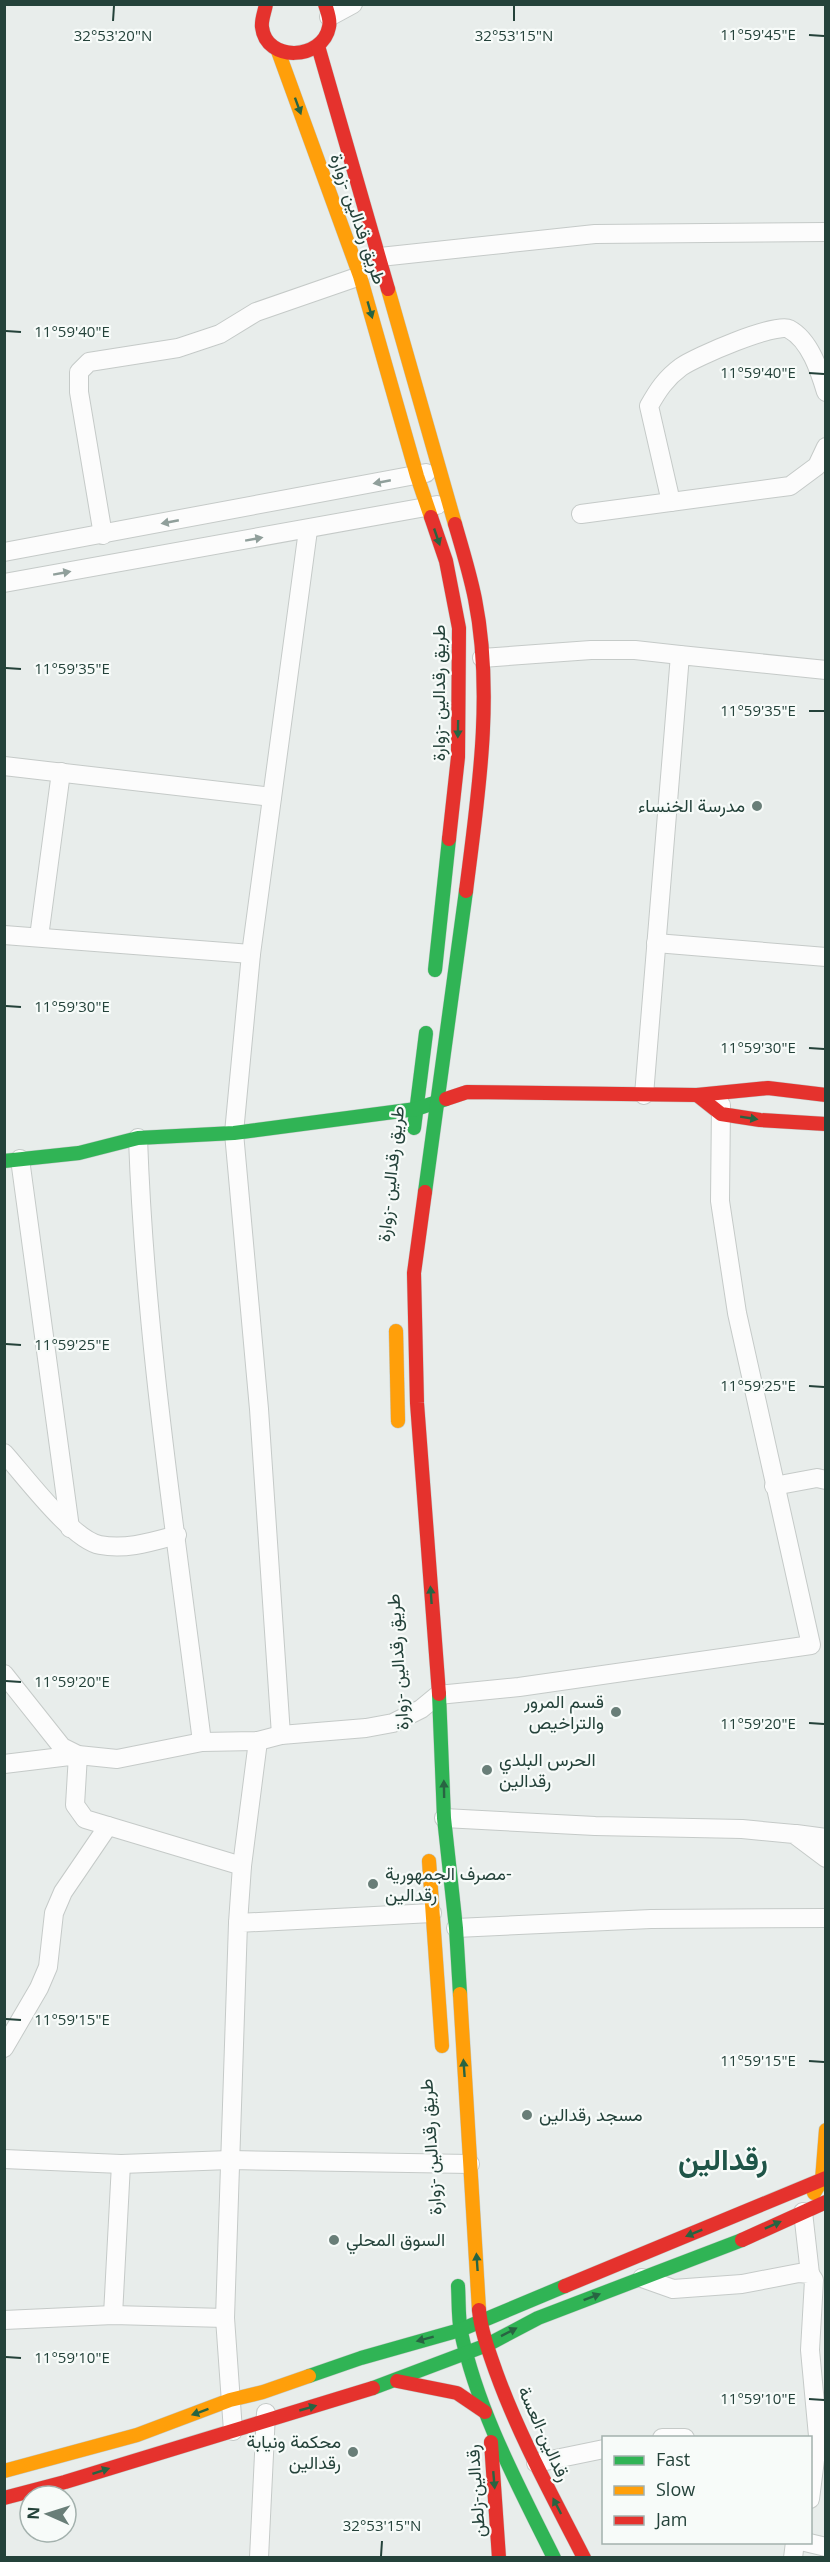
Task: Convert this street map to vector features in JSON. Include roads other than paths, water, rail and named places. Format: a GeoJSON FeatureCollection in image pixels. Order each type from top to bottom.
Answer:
{"type":"FeatureCollection","features":[{"type":"Feature","properties":{"kind":"main road","name":"طريق رقدالين -زوارة"},"geometry":{"type":"LineString","coordinates":[[266,4],[262,25],[270,44],[278,51],[360,276],[417,476],[446,561],[454,597],[459,628],[458,757],[434,979]]}},
{"type":"Feature","properties":{"kind":"main road"},"geometry":{"type":"LineString","coordinates":[[278,51],[299,55],[318,46],[325,38],[327,11]]}},
{"type":"Feature","properties":{"kind":"main road","name":"طريق رقدالين -زوارة"},"geometry":{"type":"LineString","coordinates":[[318,46],[449,502],[475,600],[482,657],[483,704],[480,771],[467,887],[414,1273],[417,1403],[442,1739],[444,1818],[456,1928],[480,2321]]}},
{"type":"Feature","properties":{"kind":"main road","name":"طريق رقدالين -زوارة"},"geometry":{"type":"LineString","coordinates":[[413,1143],[429,1015]]}},
{"type":"Feature","properties":{"kind":"main road"},"geometry":{"type":"LineString","coordinates":[[12,1160],[79,1153],[138,1138],[234,1133],[416,1109],[467,1092],[697,1095],[768,1089],[825,1095]]}},
{"type":"Feature","properties":{"kind":"main road"},"geometry":{"type":"LineString","coordinates":[[697,1095],[722,1114],[760,1120],[825,1124]]}},
{"type":"Feature","properties":{"kind":"main road"},"geometry":{"type":"LineString","coordinates":[[396,1322],[398,1431]]}},
{"type":"Feature","properties":{"kind":"main road","name":"طريق رقدالين -زوارة"},"geometry":{"type":"LineString","coordinates":[[428,1845],[444,2061]]}},
{"type":"Feature","properties":{"kind":"main road"},"geometry":{"type":"LineString","coordinates":[[802,2212],[824,2179],[825,2130]]}},
{"type":"Feature","properties":{"kind":"main road"},"geometry":{"type":"LineString","coordinates":[[4,2471],[137,2435],[230,2400],[263,2392],[361,2358],[460,2330],[824,2179]]}},
{"type":"Feature","properties":{"kind":"main road"},"geometry":{"type":"LineString","coordinates":[[4,2498],[65,2482],[398,2381],[487,2346],[538,2319],[734,2243],[825,2202]]}},
{"type":"Feature","properties":{"kind":"main road"},"geometry":{"type":"LineString","coordinates":[[457,2271],[460,2330],[487,2416],[554,2558]]}},
{"type":"Feature","properties":{"kind":"main road","name":"رقدالين-العسة"},"geometry":{"type":"LineString","coordinates":[[480,2321],[487,2346],[536,2463],[584,2558]]}},
{"type":"Feature","properties":{"kind":"main road"},"geometry":{"type":"LineString","coordinates":[[398,2381],[457,2393],[487,2416]]}},
{"type":"Feature","properties":{"kind":"main road","name":"رقدالين-زلطن"},"geometry":{"type":"LineString","coordinates":[[487,2416],[499,2558]]}},
{"type":"Feature","properties":{"kind":"street"},"geometry":{"type":"LineString","coordinates":[[327,11],[352,4]]}},
{"type":"Feature","properties":{"kind":"street"},"geometry":{"type":"LineString","coordinates":[[380,257],[595,234],[825,232]]}},
{"type":"Feature","properties":{"kind":"street"},"geometry":{"type":"LineString","coordinates":[[103,535],[79,392],[79,372],[89,362],[178,348],[220,334],[256,312],[360,276]]}},
{"type":"Feature","properties":{"kind":"street"},"geometry":{"type":"LineString","coordinates":[[670,502],[648,406],[660,385],[683,366],[748,336],[788,328],[803,339],[821,377],[825,392]]}},
{"type":"Feature","properties":{"kind":"street"},"geometry":{"type":"LineString","coordinates":[[581,514],[790,486],[817,466],[825,447]]}},
{"type":"Feature","properties":{"kind":"street"},"geometry":{"type":"LineString","coordinates":[[4,552],[417,476],[440,469]]}},
{"type":"Feature","properties":{"kind":"street"},"geometry":{"type":"LineString","coordinates":[[4,583],[308,530],[449,502]]}},
{"type":"Feature","properties":{"kind":"street"},"geometry":{"type":"LineString","coordinates":[[281,1735],[259,1409],[234,1133],[251,954],[308,530]]}},
{"type":"Feature","properties":{"kind":"street"},"geometry":{"type":"LineString","coordinates":[[482,657],[634,650],[825,670]]}},
{"type":"Feature","properties":{"kind":"street"},"geometry":{"type":"LineString","coordinates":[[644,1095],[680,656]]}},
{"type":"Feature","properties":{"kind":"street"},"geometry":{"type":"LineString","coordinates":[[4,766],[272,797]]}},
{"type":"Feature","properties":{"kind":"street"},"geometry":{"type":"LineString","coordinates":[[39,937],[61,772]]}},
{"type":"Feature","properties":{"kind":"street"},"geometry":{"type":"LineString","coordinates":[[4,935],[251,954]]}},
{"type":"Feature","properties":{"kind":"street"},"geometry":{"type":"LineString","coordinates":[[656,943],[825,957]]}},
{"type":"Feature","properties":{"kind":"street"},"geometry":{"type":"LineString","coordinates":[[4,1764],[78,1755],[117,1759],[202,1742],[258,1741],[281,1735],[366,1728],[393,1723],[420,1711],[438,1695],[519,1687],[818,1644],[774,1486],[737,1313],[720,1201],[721,1093]]}},
{"type":"Feature","properties":{"kind":"street"},"geometry":{"type":"LineString","coordinates":[[138,1138],[142,1236],[158,1390],[202,1742]]}},
{"type":"Feature","properties":{"kind":"street"},"geometry":{"type":"LineString","coordinates":[[12,1160],[70,1528]]}},
{"type":"Feature","properties":{"kind":"street"},"geometry":{"type":"LineString","coordinates":[[4,1453],[70,1528],[96,1545],[134,1546],[177,1535]]}},
{"type":"Feature","properties":{"kind":"street"},"geometry":{"type":"LineString","coordinates":[[774,1486],[816,1478],[825,1480]]}},
{"type":"Feature","properties":{"kind":"street"},"geometry":{"type":"LineString","coordinates":[[4,1674],[62,1747],[78,1755]]}},
{"type":"Feature","properties":{"kind":"street"},"geometry":{"type":"LineString","coordinates":[[233,2431],[225,2318],[238,1923],[242,1866],[258,1741]]}},
{"type":"Feature","properties":{"kind":"street"},"geometry":{"type":"LineString","coordinates":[[78,1755],[75,1805],[86,1819],[242,1866]]}},
{"type":"Feature","properties":{"kind":"street"},"geometry":{"type":"LineString","coordinates":[[444,1818],[595,1826],[742,1829],[825,1838]]}},
{"type":"Feature","properties":{"kind":"street"},"geometry":{"type":"LineString","coordinates":[[4,2048],[39,1988],[48,1967],[54,1913],[63,1892],[108,1826]]}},
{"type":"Feature","properties":{"kind":"street"},"geometry":{"type":"LineString","coordinates":[[794,1834],[825,1858]]}},
{"type":"Feature","properties":{"kind":"street"},"geometry":{"type":"LineString","coordinates":[[238,1923],[432,1913]]}},
{"type":"Feature","properties":{"kind":"street"},"geometry":{"type":"LineString","coordinates":[[456,1928],[651,1919],[825,1918]]}},
{"type":"Feature","properties":{"kind":"street"},"geometry":{"type":"LineString","coordinates":[[4,2159],[121,2164],[230,2160],[470,2164]]}},
{"type":"Feature","properties":{"kind":"street"},"geometry":{"type":"LineString","coordinates":[[113,2315],[121,2164]]}},
{"type":"Feature","properties":{"kind":"street"},"geometry":{"type":"LineString","coordinates":[[802,2212],[810,2274],[814,2280],[810,2350],[818,2436],[812,2483]]}},
{"type":"Feature","properties":{"kind":"street"},"geometry":{"type":"LineString","coordinates":[[642,2278],[673,2289],[742,2284],[799,2273],[810,2274]]}},
{"type":"Feature","properties":{"kind":"street"},"geometry":{"type":"LineString","coordinates":[[4,2320],[113,2315],[225,2318]]}},
{"type":"Feature","properties":{"kind":"street"},"geometry":{"type":"LineString","coordinates":[[258,2558],[267,2420],[263,2392]]}},
{"type":"Feature","properties":{"kind":"street"},"geometry":{"type":"LineString","coordinates":[[536,2463],[602,2449]]}},
{"type":"Feature","properties":{"kind":"place","name":"مدرسة الخنساء"},"geometry":{"type":"Point","coordinates":[757,806]}},
{"type":"Feature","properties":{"kind":"place","name":"قسم المرور والتراخيص"},"geometry":{"type":"Point","coordinates":[616,1712]}},
{"type":"Feature","properties":{"kind":"place","name":"الحرس البلدي رقدالين"},"geometry":{"type":"Point","coordinates":[487,1770]}},
{"type":"Feature","properties":{"kind":"place","name":"مصرف الجمهورية- رقدالين"},"geometry":{"type":"Point","coordinates":[373,1884]}},
{"type":"Feature","properties":{"kind":"place","name":"مسجد رقدالين"},"geometry":{"type":"Point","coordinates":[527,2115]}},
{"type":"Feature","properties":{"kind":"place","name":"السوق المحلي"},"geometry":{"type":"Point","coordinates":[334,2240]}},
{"type":"Feature","properties":{"kind":"place","name":"محكمة ونيابة رقدالين"},"geometry":{"type":"Point","coordinates":[353,2452]}},
{"type":"Feature","properties":{"kind":"district","name":"رقدالين"},"geometry":{"type":"Point","coordinates":[723,2160]}}]}
